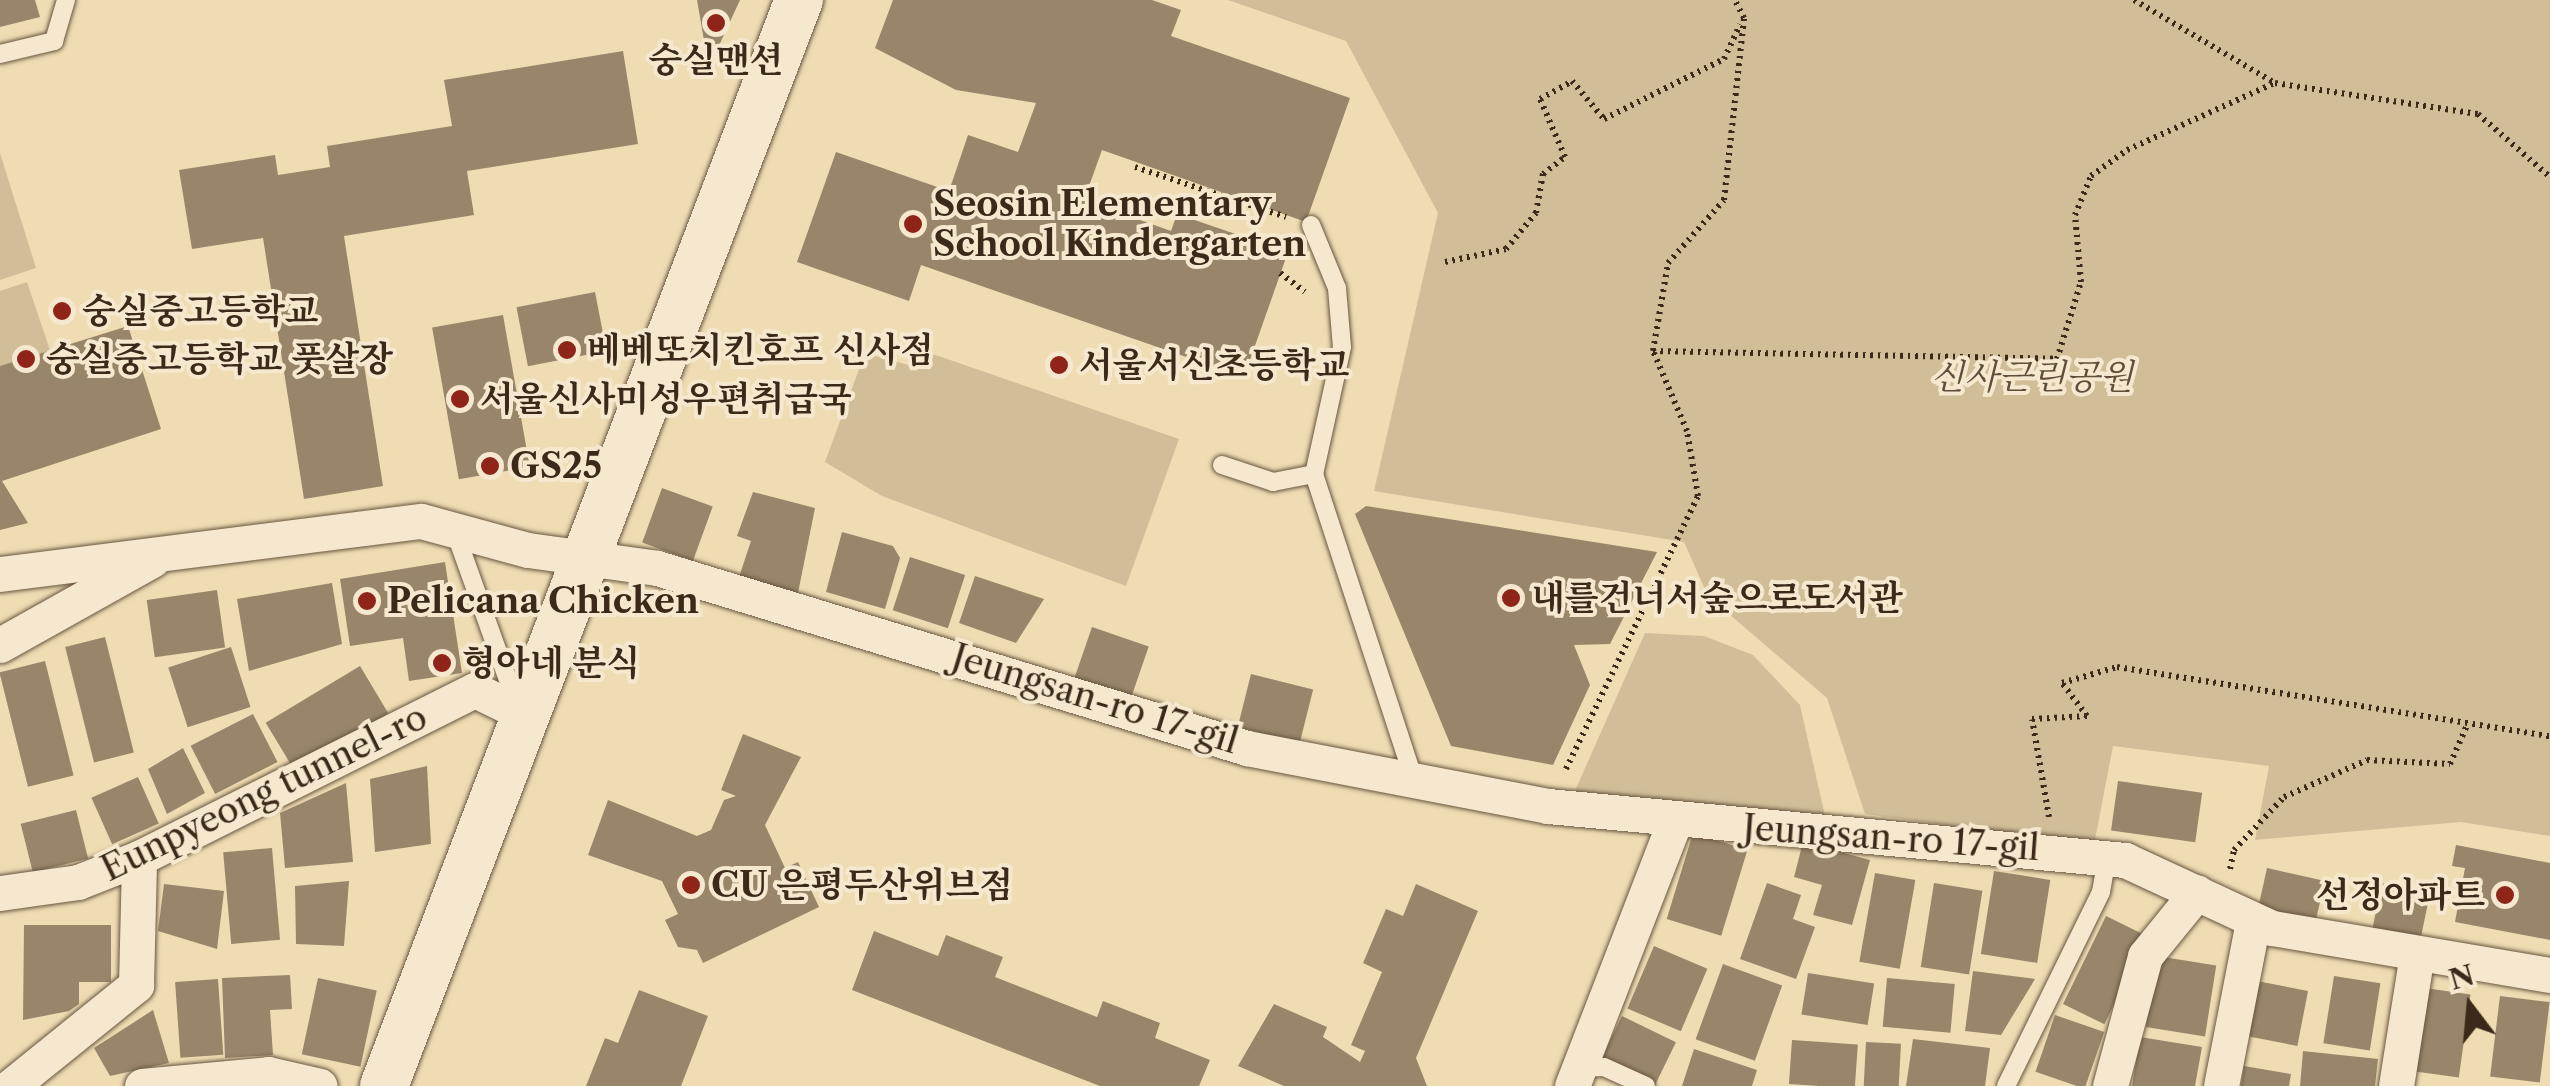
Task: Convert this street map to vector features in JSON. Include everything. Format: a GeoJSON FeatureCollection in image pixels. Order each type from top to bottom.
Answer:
{"type":"FeatureCollection","features":[{"type":"Feature","properties":{"kind":"main road"},"geometry":{"type":"LineString","coordinates":[[384,1086],[520,712],[799,0]]}},
{"type":"Feature","properties":{"kind":"street","name":"Jeungsan-ro 17-gil"},"geometry":{"type":"LineString","coordinates":[[0,574],[421,521],[580,559],[657,568],[1163,727],[1415,783],[1548,806],[1676,821],[2107,857],[2224,906],[2417,954],[2550,975]]}},
{"type":"Feature","properties":{"kind":"street"},"geometry":{"type":"LineString","coordinates":[[0,645],[165,552]]}},
{"type":"Feature","properties":{"kind":"street","name":"Eunpyeong tunnel-ro"},"geometry":{"type":"LineString","coordinates":[[0,893],[78,882],[139,858],[475,690],[520,712]]}},
{"type":"Feature","properties":{"kind":"street"},"geometry":{"type":"LineString","coordinates":[[1576,1077],[1676,821]]}},
{"type":"Feature","properties":{"kind":"street"},"geometry":{"type":"LineString","coordinates":[[11,1086],[136,985],[139,858]]}},
{"type":"Feature","properties":{"kind":"street"},"geometry":{"type":"LineString","coordinates":[[2110,1086],[2146,956],[2224,906]]}},
{"type":"Feature","properties":{"kind":"street"},"geometry":{"type":"LineString","coordinates":[[2221,1086],[2224,906]]}},
{"type":"Feature","properties":{"kind":"street"},"geometry":{"type":"LineString","coordinates":[[2396,1086],[2417,954]]}},
{"type":"Feature","properties":{"kind":"street"},"geometry":{"type":"LineString","coordinates":[[142,1086],[268,1074],[320,1086]]}},
{"type":"Feature","properties":{"kind":"lane"},"geometry":{"type":"LineString","coordinates":[[0,54],[54,41],[66,0]]}},
{"type":"Feature","properties":{"kind":"lane"},"geometry":{"type":"LineString","coordinates":[[1311,225],[1337,288],[1342,347],[1314,474],[1415,783]]}},
{"type":"Feature","properties":{"kind":"lane"},"geometry":{"type":"LineString","coordinates":[[1222,465],[1273,482],[1314,474]]}},
{"type":"Feature","properties":{"kind":"lane"},"geometry":{"type":"LineString","coordinates":[[452,527],[520,712]]}},
{"type":"Feature","properties":{"kind":"lane"},"geometry":{"type":"LineString","coordinates":[[2006,1086],[2101,892],[2107,857]]}},
{"type":"Feature","properties":{"kind":"lane"},"geometry":{"type":"LineString","coordinates":[[1576,1077],[1646,1086]]}},
{"type":"Feature","properties":{"kind":"path"},"geometry":{"type":"LineString","coordinates":[[1548,806],[1698,496],[1695,458],[1653,351],[1668,263],[1724,200],[1744,18],[1735,0]]}},
{"type":"Feature","properties":{"kind":"path"},"geometry":{"type":"LineString","coordinates":[[2134,0],[2275,83],[2478,114],[2550,177]]}},
{"type":"Feature","properties":{"kind":"path"},"geometry":{"type":"LineString","coordinates":[[1445,262],[1506,248],[1536,213],[1542,174],[1565,157],[1540,100],[1572,80],[1604,119],[1724,59],[1744,18]]}},
{"type":"Feature","properties":{"kind":"path"},"geometry":{"type":"LineString","coordinates":[[1653,351],[2058,359],[2081,282],[2076,214],[2092,176],[2127,150],[2275,83]]}},
{"type":"Feature","properties":{"kind":"path"},"geometry":{"type":"LineString","coordinates":[[1136,167],[1311,225]]}},
{"type":"Feature","properties":{"kind":"path"},"geometry":{"type":"LineString","coordinates":[[2055,850],[2032,719],[2088,716],[2062,682],[2117,667],[2550,736]]}},
{"type":"Feature","properties":{"kind":"path"},"geometry":{"type":"LineString","coordinates":[[2224,906],[2234,850],[2284,797],[2367,760],[2450,764],[2468,723]]}},
{"type":"Feature","properties":{"kind":"green space","name":"신사근린공원"},"geometry":{"type":"Polygon","coordinates":[[[1228,0],[2550,0],[2550,836],[2461,822],[2255,840],[2269,766],[2113,746],[2094,845],[1865,814],[1827,698],[1708,596],[1684,542],[1374,491],[1438,213],[1346,41],[1228,0]]]}},
{"type":"Feature","properties":{"kind":"green space"},"geometry":{"type":"Polygon","coordinates":[[[0,153],[36,268],[0,280],[0,153]]]}},
{"type":"Feature","properties":{"kind":"green space","name":"숭실중고등학교 풋살장"},"geometry":{"type":"Polygon","coordinates":[[[27,282],[76,427],[0,452],[0,291],[27,282]]]}},
{"type":"Feature","properties":{"kind":"green space"},"geometry":{"type":"Polygon","coordinates":[[[865,353],[923,369],[930,353],[1179,439],[1126,586],[882,496],[825,462],[865,353]]]}},
{"type":"Feature","properties":{"kind":"green space"},"geometry":{"type":"Polygon","coordinates":[[[1645,633],[1704,636],[1753,655],[1800,705],[1825,816],[1574,793],[1645,633]]]}},
{"type":"Feature","properties":{"kind":"building"},"geometry":{"type":"Polygon","coordinates":[[[0,0],[35,0],[40,17],[0,27],[0,0]]]}},
{"type":"Feature","properties":{"kind":"building","name":"숭실맨션"},"geometry":{"type":"Polygon","coordinates":[[[697,0],[740,0],[716,52],[705,46],[697,0]]]}},
{"type":"Feature","properties":{"kind":"building"},"geometry":{"type":"Polygon","coordinates":[[[893,0],[1152,0],[1181,10],[1171,36],[1350,98],[1306,222],[1102,150],[1084,200],[1171,231],[1177,214],[1288,252],[1244,377],[921,265],[909,301],[797,262],[836,152],[949,191],[968,135],[1018,152],[1036,103],[956,90],[875,48],[893,0]]]}},
{"type":"Feature","properties":{"kind":"building"},"geometry":{"type":"Polygon","coordinates":[[[623,51],[638,144],[467,171],[474,215],[344,236],[383,486],[304,499],[263,238],[192,249],[179,170],[275,155],[278,175],[330,167],[327,146],[452,126],[444,80],[623,51]]]}},
{"type":"Feature","properties":{"kind":"building"},"geometry":{"type":"Polygon","coordinates":[[[595,292],[606,351],[528,366],[516,307],[595,292]]]}},
{"type":"Feature","properties":{"kind":"building"},"geometry":{"type":"Polygon","coordinates":[[[503,315],[530,467],[459,479],[432,328],[503,315]]]}},
{"type":"Feature","properties":{"kind":"building"},"geometry":{"type":"Polygon","coordinates":[[[128,326],[161,429],[2,481],[28,523],[0,530],[0,366],[128,326]]]}},
{"type":"Feature","properties":{"kind":"building"},"geometry":{"type":"Polygon","coordinates":[[[662,488],[713,506],[693,561],[642,543],[662,488]]]}},
{"type":"Feature","properties":{"kind":"building"},"geometry":{"type":"Polygon","coordinates":[[[753,492],[815,508],[798,593],[739,577],[751,541],[737,536],[753,492]]]}},
{"type":"Feature","properties":{"kind":"building","name":"내를건너서숲으로도서관"},"geometry":{"type":"Polygon","coordinates":[[[1366,506],[1657,552],[1610,644],[1574,645],[1590,685],[1553,765],[1451,746],[1355,514],[1366,506]]]}},
{"type":"Feature","properties":{"kind":"building"},"geometry":{"type":"Polygon","coordinates":[[[842,532],[893,546],[900,558],[885,609],[826,592],[842,532]]]}},
{"type":"Feature","properties":{"kind":"building"},"geometry":{"type":"Polygon","coordinates":[[[910,557],[965,575],[948,628],[893,610],[910,557]]]}},
{"type":"Feature","properties":{"kind":"building"},"geometry":{"type":"Polygon","coordinates":[[[445,562],[462,673],[409,681],[403,638],[350,646],[340,579],[445,562]]]}},
{"type":"Feature","properties":{"kind":"building"},"geometry":{"type":"Polygon","coordinates":[[[975,576],[1044,599],[1016,643],[959,623],[975,576]]]}},
{"type":"Feature","properties":{"kind":"building"},"geometry":{"type":"Polygon","coordinates":[[[332,583],[342,644],[249,671],[237,599],[332,583]]]}},
{"type":"Feature","properties":{"kind":"building"},"geometry":{"type":"Polygon","coordinates":[[[217,590],[225,647],[155,657],[147,600],[217,590]]]}},
{"type":"Feature","properties":{"kind":"building"},"geometry":{"type":"Polygon","coordinates":[[[1092,627],[1149,647],[1131,698],[1074,678],[1092,627]]]}},
{"type":"Feature","properties":{"kind":"building"},"geometry":{"type":"Polygon","coordinates":[[[105,637],[134,752],[94,762],[65,647],[105,637]]]}},
{"type":"Feature","properties":{"kind":"building"},"geometry":{"type":"Polygon","coordinates":[[[231,647],[250,707],[188,727],[168,667],[231,647]]]}},
{"type":"Feature","properties":{"kind":"building"},"geometry":{"type":"Polygon","coordinates":[[[45,661],[74,775],[28,787],[0,672],[45,661]]]}},
{"type":"Feature","properties":{"kind":"building"},"geometry":{"type":"Polygon","coordinates":[[[360,666],[388,713],[294,770],[266,723],[360,666]]]}},
{"type":"Feature","properties":{"kind":"building"},"geometry":{"type":"Polygon","coordinates":[[[1251,674],[1313,689],[1300,743],[1238,727],[1251,674]]]}},
{"type":"Feature","properties":{"kind":"building"},"geometry":{"type":"Polygon","coordinates":[[[253,714],[278,762],[215,794],[191,746],[253,714]]]}},
{"type":"Feature","properties":{"kind":"building"},"geometry":{"type":"Polygon","coordinates":[[[743,734],[801,757],[765,825],[785,868],[798,862],[819,907],[703,963],[697,950],[678,947],[665,920],[678,914],[662,881],[588,855],[608,800],[697,836],[711,830],[724,800],[736,796],[721,790],[743,734]]]}},
{"type":"Feature","properties":{"kind":"building"},"geometry":{"type":"Polygon","coordinates":[[[183,748],[205,793],[167,814],[148,769],[183,748]]]}},
{"type":"Feature","properties":{"kind":"building"},"geometry":{"type":"Polygon","coordinates":[[[427,766],[431,844],[375,852],[370,779],[427,766]]]}},
{"type":"Feature","properties":{"kind":"building"},"geometry":{"type":"Polygon","coordinates":[[[138,777],[159,824],[112,844],[91,798],[138,777]]]}},
{"type":"Feature","properties":{"kind":"building"},"geometry":{"type":"Polygon","coordinates":[[[2118,781],[2202,793],[2195,842],[2111,831],[2118,781]]]}},
{"type":"Feature","properties":{"kind":"building"},"geometry":{"type":"Polygon","coordinates":[[[346,783],[353,862],[285,868],[280,813],[346,783]]]}},
{"type":"Feature","properties":{"kind":"building"},"geometry":{"type":"Polygon","coordinates":[[[76,810],[88,859],[33,872],[21,824],[76,810]]]}},
{"type":"Feature","properties":{"kind":"building"},"geometry":{"type":"Polygon","coordinates":[[[1693,833],[1748,850],[1721,936],[1667,919],[1693,833]]]}},
{"type":"Feature","properties":{"kind":"building"},"geometry":{"type":"Polygon","coordinates":[[[1803,842],[1870,860],[1852,925],[1813,915],[1822,885],[1794,877],[1803,842]]]}},
{"type":"Feature","properties":{"kind":"building","name":"선정아파트"},"geometry":{"type":"Polygon","coordinates":[[[2456,845],[2550,863],[2550,940],[2455,922],[2465,868],[2452,866],[2456,845]]]}},
{"type":"Feature","properties":{"kind":"building"},"geometry":{"type":"Polygon","coordinates":[[[272,848],[280,940],[231,944],[223,852],[272,848]]]}},
{"type":"Feature","properties":{"kind":"building"},"geometry":{"type":"Polygon","coordinates":[[[2267,868],[2325,881],[2314,928],[2259,904],[2267,868]]]}},
{"type":"Feature","properties":{"kind":"building"},"geometry":{"type":"Polygon","coordinates":[[[1994,871],[2050,880],[2037,963],[1981,954],[1994,871]]]}},
{"type":"Feature","properties":{"kind":"building"},"geometry":{"type":"Polygon","coordinates":[[[1875,873],[1915,880],[1900,969],[1859,962],[1875,873]]]}},
{"type":"Feature","properties":{"kind":"building"},"geometry":{"type":"Polygon","coordinates":[[[349,881],[344,946],[296,944],[295,886],[349,881]]]}},
{"type":"Feature","properties":{"kind":"building"},"geometry":{"type":"Polygon","coordinates":[[[1767,883],[1801,895],[1793,919],[1815,927],[1796,979],[1740,959],[1767,883]]]}},
{"type":"Feature","properties":{"kind":"building"},"geometry":{"type":"Polygon","coordinates":[[[1934,883],[1982,891],[1969,975],[1921,967],[1934,883]]]}},
{"type":"Feature","properties":{"kind":"building"},"geometry":{"type":"Polygon","coordinates":[[[2382,883],[2428,903],[2419,946],[2371,935],[2382,883]]]}},
{"type":"Feature","properties":{"kind":"building"},"geometry":{"type":"Polygon","coordinates":[[[164,884],[224,891],[217,949],[158,931],[164,884]]]}},
{"type":"Feature","properties":{"kind":"building"},"geometry":{"type":"Polygon","coordinates":[[[1416,884],[1478,911],[1416,1058],[1427,1086],[1284,1086],[1238,1066],[1274,1004],[1327,1027],[1323,1037],[1360,1062],[1365,1051],[1351,1045],[1382,972],[1363,963],[1386,909],[1403,916],[1416,884]]]}},
{"type":"Feature","properties":{"kind":"building"},"geometry":{"type":"Polygon","coordinates":[[[2106,916],[2147,936],[2104,1024],[2063,1004],[2106,916]]]}},
{"type":"Feature","properties":{"kind":"building"},"geometry":{"type":"Polygon","coordinates":[[[24,925],[111,925],[111,982],[79,982],[79,1004],[69,1011],[23,1020],[24,925]]]}},
{"type":"Feature","properties":{"kind":"building"},"geometry":{"type":"Polygon","coordinates":[[[874,931],[938,956],[946,935],[1003,957],[995,977],[1097,1017],[1103,1001],[1160,1023],[1155,1038],[1210,1060],[1199,1086],[1100,1086],[852,990],[874,931]]]}},
{"type":"Feature","properties":{"kind":"building"},"geometry":{"type":"Polygon","coordinates":[[[1654,946],[1707,969],[1681,1031],[1627,1009],[1654,946]]]}},
{"type":"Feature","properties":{"kind":"building"},"geometry":{"type":"Polygon","coordinates":[[[2157,956],[2216,965],[2205,1036],[2146,1027],[2157,956]]]}},
{"type":"Feature","properties":{"kind":"building"},"geometry":{"type":"Polygon","coordinates":[[[1723,964],[1782,986],[1755,1061],[1696,1039],[1723,964]]]}},
{"type":"Feature","properties":{"kind":"building"},"geometry":{"type":"Polygon","coordinates":[[[1973,971],[2035,979],[2001,1035],[1965,1031],[1973,971]]]}},
{"type":"Feature","properties":{"kind":"building"},"geometry":{"type":"Polygon","coordinates":[[[1808,973],[1874,983],[1868,1025],[1801,1014],[1808,973]]]}},
{"type":"Feature","properties":{"kind":"building"},"geometry":{"type":"Polygon","coordinates":[[[290,975],[292,1009],[270,1010],[273,1055],[225,1058],[222,978],[290,975]]]}},
{"type":"Feature","properties":{"kind":"building"},"geometry":{"type":"Polygon","coordinates":[[[2334,976],[2380,983],[2370,1051],[2323,1043],[2334,976]]]}},
{"type":"Feature","properties":{"kind":"building"},"geometry":{"type":"Polygon","coordinates":[[[318,978],[377,990],[360,1067],[302,1054],[318,978]]]}},
{"type":"Feature","properties":{"kind":"building"},"geometry":{"type":"Polygon","coordinates":[[[1887,978],[1955,984],[1950,1033],[1883,1027],[1887,978]]]}},
{"type":"Feature","properties":{"kind":"building"},"geometry":{"type":"Polygon","coordinates":[[[218,979],[223,1055],[180,1058],[175,982],[218,979]]]}},
{"type":"Feature","properties":{"kind":"building"},"geometry":{"type":"Polygon","coordinates":[[[2257,981],[2308,991],[2297,1046],[2246,1036],[2257,981]]]}},
{"type":"Feature","properties":{"kind":"building"},"geometry":{"type":"Polygon","coordinates":[[[2418,987],[2470,994],[2459,1078],[2406,1070],[2418,987]]]}},
{"type":"Feature","properties":{"kind":"building"},"geometry":{"type":"Polygon","coordinates":[[[639,990],[708,1016],[681,1086],[586,1086],[605,1038],[618,1043],[639,990]]]}},
{"type":"Feature","properties":{"kind":"building"},"geometry":{"type":"Polygon","coordinates":[[[2500,996],[2550,1002],[2540,1082],[2490,1076],[2500,996]]]}},
{"type":"Feature","properties":{"kind":"building"},"geometry":{"type":"Polygon","coordinates":[[[153,1010],[169,1063],[110,1076],[94,1048],[153,1010]]]}},
{"type":"Feature","properties":{"kind":"building"},"geometry":{"type":"Polygon","coordinates":[[[2055,1015],[2104,1032],[2086,1086],[2035,1072],[2055,1015]]]}},
{"type":"Feature","properties":{"kind":"building"},"geometry":{"type":"Polygon","coordinates":[[[1622,1016],[1676,1042],[1655,1085],[1601,1058],[1622,1016]]]}},
{"type":"Feature","properties":{"kind":"building"},"geometry":{"type":"Polygon","coordinates":[[[2140,1037],[2202,1047],[2195,1086],[2132,1086],[2140,1037]]]}},
{"type":"Feature","properties":{"kind":"building"},"geometry":{"type":"Polygon","coordinates":[[[1913,1039],[1990,1048],[1985,1086],[1906,1086],[1913,1039]]]}},
{"type":"Feature","properties":{"kind":"building"},"geometry":{"type":"Polygon","coordinates":[[[1792,1040],[1858,1045],[1855,1086],[1789,1084],[1792,1040]]]}},
{"type":"Feature","properties":{"kind":"building"},"geometry":{"type":"Polygon","coordinates":[[[1866,1042],[1901,1044],[1899,1086],[1864,1086],[1866,1042]]]}},
{"type":"Feature","properties":{"kind":"building"},"geometry":{"type":"Polygon","coordinates":[[[1694,1049],[1757,1070],[1752,1086],[1682,1086],[1694,1049]]]}},
{"type":"Feature","properties":{"kind":"building"},"geometry":{"type":"Polygon","coordinates":[[[2303,1051],[2378,1059],[2375,1086],[2300,1086],[2303,1051]]]}},
{"type":"Feature","properties":{"kind":"building"},"geometry":{"type":"Polygon","coordinates":[[[2244,1066],[2291,1074],[2289,1086],[2241,1086],[2244,1066]]]}},
{"type":"Feature","properties":{"kind":"place","name":"숭실맨션"},"geometry":{"type":"Point","coordinates":[716,23]}},
{"type":"Feature","properties":{"kind":"place","name":"Seosin Elementary School Kindergarten"},"geometry":{"type":"Point","coordinates":[913,224]}},
{"type":"Feature","properties":{"kind":"place","name":"숭실중고등학교"},"geometry":{"type":"Point","coordinates":[62,311]}},
{"type":"Feature","properties":{"kind":"place","name":"베베또치킨호프 신사점"},"geometry":{"type":"Point","coordinates":[567,350]}},
{"type":"Feature","properties":{"kind":"place","name":"숭실중고등학교 풋살장"},"geometry":{"type":"Point","coordinates":[26,359]}},
{"type":"Feature","properties":{"kind":"place","name":"서울서신초등학교"},"geometry":{"type":"Point","coordinates":[1059,365]}},
{"type":"Feature","properties":{"kind":"place","name":"서울신사미성우편취급국"},"geometry":{"type":"Point","coordinates":[460,399]}},
{"type":"Feature","properties":{"kind":"place","name":"GS25"},"geometry":{"type":"Point","coordinates":[490,466]}},
{"type":"Feature","properties":{"kind":"place","name":"내를건너서숲으로도서관"},"geometry":{"type":"Point","coordinates":[1511,598]}},
{"type":"Feature","properties":{"kind":"place","name":"Pelicana Chicken"},"geometry":{"type":"Point","coordinates":[367,601]}},
{"type":"Feature","properties":{"kind":"place","name":"형아네 분식"},"geometry":{"type":"Point","coordinates":[442,663]}},
{"type":"Feature","properties":{"kind":"place","name":"CU 은평두산위브점"},"geometry":{"type":"Point","coordinates":[691,885]}},
{"type":"Feature","properties":{"kind":"place","name":"선정아파트"},"geometry":{"type":"Point","coordinates":[2505,895]}}]}
